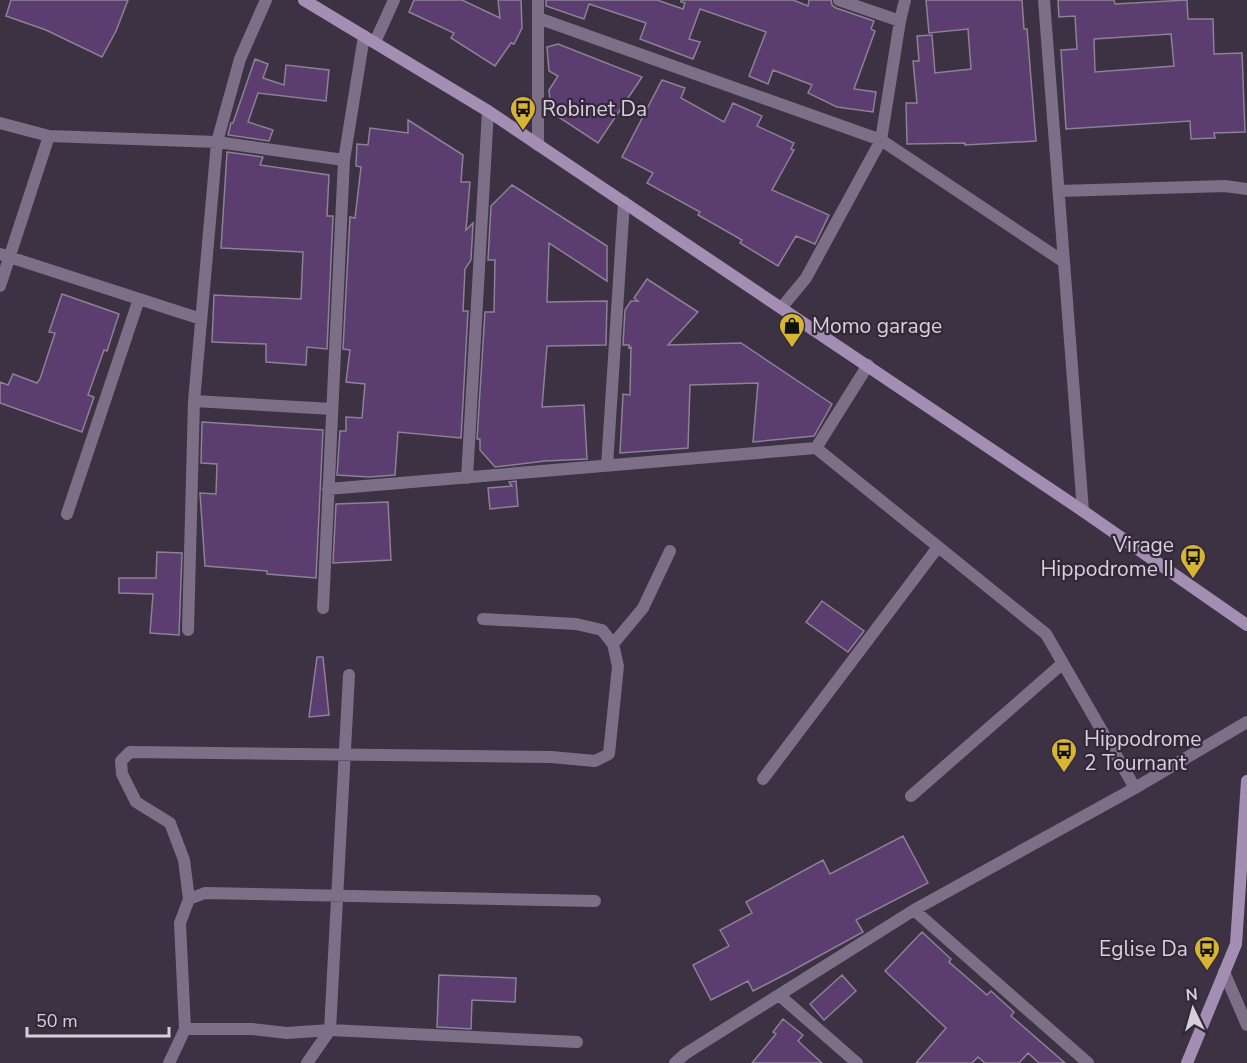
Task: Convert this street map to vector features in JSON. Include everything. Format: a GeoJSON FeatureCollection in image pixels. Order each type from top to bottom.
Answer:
{"type":"FeatureCollection","features":[{"type":"Feature","properties":{"kind":"street"},"geometry":{"type":"LineString","coordinates":[[189,630],[194,401],[217,142],[240,59],[266,0]]}},
{"type":"Feature","properties":{"kind":"street"},"geometry":{"type":"LineString","coordinates":[[304,0],[488,111],[1083,510],[1247,625]]}},
{"type":"Feature","properties":{"kind":"street"},"geometry":{"type":"LineString","coordinates":[[323,608],[344,160],[370,39],[394,0]]}},
{"type":"Feature","properties":{"kind":"street"},"geometry":{"type":"LineString","coordinates":[[538,0],[538,145]]}},
{"type":"Feature","properties":{"kind":"street"},"geometry":{"type":"LineString","coordinates":[[839,0],[900,21]]}},
{"type":"Feature","properties":{"kind":"street"},"geometry":{"type":"LineString","coordinates":[[782,307],[806,278],[881,140],[905,0]]}},
{"type":"Feature","properties":{"kind":"street"},"geometry":{"type":"LineString","coordinates":[[1044,0],[1083,510]]}},
{"type":"Feature","properties":{"kind":"street"},"geometry":{"type":"LineString","coordinates":[[538,18],[881,140],[1064,262]]}},
{"type":"Feature","properties":{"kind":"street"},"geometry":{"type":"LineString","coordinates":[[467,478],[488,111]]}},
{"type":"Feature","properties":{"kind":"street"},"geometry":{"type":"LineString","coordinates":[[0,123],[49,136],[217,142],[344,160]]}},
{"type":"Feature","properties":{"kind":"street"},"geometry":{"type":"LineString","coordinates":[[0,286],[5,256],[49,136]]}},
{"type":"Feature","properties":{"kind":"street"},"geometry":{"type":"LineString","coordinates":[[1059,191],[1225,186],[1247,189]]}},
{"type":"Feature","properties":{"kind":"street"},"geometry":{"type":"LineString","coordinates":[[607,466],[624,202]]}},
{"type":"Feature","properties":{"kind":"street"},"geometry":{"type":"LineString","coordinates":[[5,256],[201,320]]}},
{"type":"Feature","properties":{"kind":"street"},"geometry":{"type":"LineString","coordinates":[[67,514],[139,299]]}},
{"type":"Feature","properties":{"kind":"street"},"geometry":{"type":"LineString","coordinates":[[816,448],[868,365]]}},
{"type":"Feature","properties":{"kind":"street"},"geometry":{"type":"LineString","coordinates":[[194,401],[332,409]]}},
{"type":"Feature","properties":{"kind":"street"},"geometry":{"type":"LineString","coordinates":[[328,489],[816,448],[1046,634],[1135,788]]}},
{"type":"Feature","properties":{"kind":"street"},"geometry":{"type":"LineString","coordinates":[[763,779],[938,547]]}},
{"type":"Feature","properties":{"kind":"street"},"geometry":{"type":"LineString","coordinates":[[613,644],[643,608],[670,551]]}},
{"type":"Feature","properties":{"kind":"street"},"geometry":{"type":"LineString","coordinates":[[169,1063],[185,1029],[180,923],[189,899],[184,860],[170,823],[136,802],[122,774],[121,761],[130,752],[552,757],[596,761],[609,754],[618,666],[613,644],[602,630],[576,624],[483,619]]}},
{"type":"Feature","properties":{"kind":"street"},"geometry":{"type":"LineString","coordinates":[[911,796],[1063,663]]}},
{"type":"Feature","properties":{"kind":"street"},"geometry":{"type":"LineString","coordinates":[[307,1063],[330,1030],[349,675]]}},
{"type":"Feature","properties":{"kind":"street"},"geometry":{"type":"LineString","coordinates":[[675,1063],[685,1054],[914,910],[1135,788],[1247,722]]}},
{"type":"Feature","properties":{"kind":"street"},"geometry":{"type":"LineString","coordinates":[[1187,1063],[1224,972],[1242,942],[1247,780]]}},
{"type":"Feature","properties":{"kind":"street"},"geometry":{"type":"LineString","coordinates":[[189,899],[205,893],[595,900]]}},
{"type":"Feature","properties":{"kind":"street"},"geometry":{"type":"LineString","coordinates":[[914,910],[1088,1063]]}},
{"type":"Feature","properties":{"kind":"street"},"geometry":{"type":"LineString","coordinates":[[1224,972],[1247,1025]]}},
{"type":"Feature","properties":{"kind":"street"},"geometry":{"type":"LineString","coordinates":[[779,995],[857,1063]]}},
{"type":"Feature","properties":{"kind":"street"},"geometry":{"type":"LineString","coordinates":[[185,1029],[252,1029],[287,1033],[330,1030],[577,1042]]}},
{"type":"Feature","properties":{"kind":"building"},"geometry":{"type":"Polygon","coordinates":[[[11,0],[128,0],[116,31],[102,57],[46,30],[6,16],[11,0]]]}},
{"type":"Feature","properties":{"kind":"building"},"geometry":{"type":"Polygon","coordinates":[[[414,0],[462,0],[500,18],[498,0],[521,0],[522,28],[514,44],[511,43],[495,66],[451,38],[454,33],[409,12],[414,0]]]}},
{"type":"Feature","properties":{"kind":"building"},"geometry":{"type":"Polygon","coordinates":[[[546,0],[657,0],[683,9],[685,3],[681,0],[793,0],[808,6],[809,0],[831,0],[832,5],[836,8],[874,21],[871,29],[875,31],[854,89],[876,92],[873,112],[837,107],[808,93],[812,85],[773,70],[768,84],[749,76],[766,32],[700,9],[689,39],[700,42],[693,59],[640,39],[646,23],[589,4],[584,19],[546,6],[546,0]]]}},
{"type":"Feature","properties":{"kind":"building"},"geometry":{"type":"Polygon","coordinates":[[[926,0],[1022,0],[1024,29],[1027,29],[1036,141],[965,145],[965,143],[907,144],[906,103],[917,103],[913,61],[919,61],[917,36],[932,35],[935,73],[971,69],[968,29],[929,33],[926,0]]]}},
{"type":"Feature","properties":{"kind":"building"},"geometry":{"type":"Polygon","coordinates":[[[1058,0],[1114,0],[1115,4],[1187,0],[1188,19],[1213,19],[1214,54],[1242,53],[1245,132],[1214,133],[1215,138],[1191,139],[1190,121],[1066,129],[1061,50],[1077,49],[1075,16],[1059,17],[1058,0]],[[1171,34],[1094,39],[1095,72],[1174,66],[1171,34]]]}},
{"type":"Feature","properties":{"kind":"building"},"geometry":{"type":"Polygon","coordinates":[[[558,44],[642,77],[598,143],[551,112],[549,90],[558,76],[549,71],[547,47],[558,44]]]}},
{"type":"Feature","properties":{"kind":"building"},"geometry":{"type":"Polygon","coordinates":[[[255,59],[268,64],[263,78],[284,85],[286,65],[329,70],[326,101],[258,93],[248,122],[273,130],[269,141],[228,135],[255,59]]]}},
{"type":"Feature","properties":{"kind":"building"},"geometry":{"type":"Polygon","coordinates":[[[662,80],[685,88],[681,98],[724,122],[733,103],[762,116],[757,126],[794,143],[791,149],[794,150],[772,190],[829,215],[815,244],[796,236],[778,266],[740,243],[742,240],[698,215],[700,212],[647,183],[653,173],[622,157],[662,80]]]}},
{"type":"Feature","properties":{"kind":"building"},"geometry":{"type":"Polygon","coordinates":[[[408,120],[463,155],[461,182],[470,182],[466,230],[473,223],[471,260],[465,269],[463,311],[468,311],[461,438],[398,432],[395,475],[369,477],[337,475],[340,431],[346,431],[346,417],[362,418],[365,384],[346,382],[350,350],[343,349],[350,217],[355,218],[361,167],[356,166],[357,144],[368,145],[370,128],[408,133],[408,120]]]}},
{"type":"Feature","properties":{"kind":"building"},"geometry":{"type":"Polygon","coordinates":[[[227,152],[263,157],[260,165],[329,175],[327,216],[333,216],[327,349],[307,347],[306,365],[266,362],[266,344],[212,342],[214,295],[301,299],[303,252],[221,248],[227,152]]]}},
{"type":"Feature","properties":{"kind":"building"},"geometry":{"type":"Polygon","coordinates":[[[512,185],[607,246],[607,281],[549,243],[547,302],[607,301],[606,345],[547,346],[542,407],[584,405],[587,459],[495,467],[480,450],[480,439],[477,439],[485,312],[494,312],[495,260],[488,260],[491,206],[512,185]]]}},
{"type":"Feature","properties":{"kind":"building"},"geometry":{"type":"Polygon","coordinates":[[[647,279],[698,312],[668,345],[741,343],[832,404],[814,436],[753,442],[758,383],[690,385],[688,448],[620,453],[623,394],[630,395],[631,347],[623,345],[625,310],[631,301],[638,301],[634,298],[647,279]]]}},
{"type":"Feature","properties":{"kind":"building"},"geometry":{"type":"Polygon","coordinates":[[[62,294],[119,314],[107,351],[104,350],[88,395],[94,397],[82,432],[0,403],[0,382],[8,385],[13,374],[37,383],[40,379],[55,333],[49,332],[62,294]]]}},
{"type":"Feature","properties":{"kind":"building"},"geometry":{"type":"Polygon","coordinates":[[[202,422],[323,430],[316,578],[205,566],[200,493],[216,494],[217,464],[201,463],[202,422]]]}},
{"type":"Feature","properties":{"kind":"building"},"geometry":{"type":"Polygon","coordinates":[[[516,481],[518,506],[490,509],[488,488],[512,486],[509,482],[516,481]]]}},
{"type":"Feature","properties":{"kind":"building"},"geometry":{"type":"Polygon","coordinates":[[[388,502],[391,560],[333,563],[336,504],[388,502]]]}},
{"type":"Feature","properties":{"kind":"building"},"geometry":{"type":"Polygon","coordinates":[[[157,552],[182,553],[179,635],[150,633],[153,594],[119,593],[119,578],[156,578],[157,552]]]}},
{"type":"Feature","properties":{"kind":"building"},"geometry":{"type":"Polygon","coordinates":[[[822,601],[864,631],[848,652],[806,622],[822,601]]]}},
{"type":"Feature","properties":{"kind":"building"},"geometry":{"type":"Polygon","coordinates":[[[317,657],[323,657],[329,715],[309,717],[317,657]]]}},
{"type":"Feature","properties":{"kind":"building"},"geometry":{"type":"Polygon","coordinates":[[[903,836],[928,883],[856,920],[863,932],[786,974],[753,991],[748,981],[711,1000],[693,965],[729,946],[720,930],[752,913],[746,902],[823,860],[830,874],[903,836]]]}},
{"type":"Feature","properties":{"kind":"building"},"geometry":{"type":"Polygon","coordinates":[[[922,932],[951,959],[949,962],[987,995],[991,991],[1014,1012],[1011,1016],[1065,1063],[1039,1063],[1028,1053],[1019,1063],[985,1063],[978,1057],[972,1063],[916,1063],[946,1028],[885,971],[922,932]]]}},
{"type":"Feature","properties":{"kind":"building"},"geometry":{"type":"Polygon","coordinates":[[[439,975],[516,978],[515,1002],[472,1000],[471,1029],[437,1027],[439,975]]]}},
{"type":"Feature","properties":{"kind":"building"},"geometry":{"type":"Polygon","coordinates":[[[842,975],[856,991],[824,1020],[810,1004],[842,975]]]}},
{"type":"Feature","properties":{"kind":"building"},"geometry":{"type":"Polygon","coordinates":[[[783,1019],[803,1035],[798,1041],[822,1063],[752,1063],[776,1034],[773,1032],[783,1019]]]}},
{"type":"Feature","properties":{"kind":"place","name":"Robinet Da"},"geometry":{"type":"Point","coordinates":[523,132]}},
{"type":"Feature","properties":{"kind":"place","name":"Momo garage"},"geometry":{"type":"Point","coordinates":[792,349]}},
{"type":"Feature","properties":{"kind":"place","name":"Virage Hippodrome II"},"geometry":{"type":"Point","coordinates":[1193,580]}},
{"type":"Feature","properties":{"kind":"place","name":"Hippodrome 2 Tournant"},"geometry":{"type":"Point","coordinates":[1064,774]}},
{"type":"Feature","properties":{"kind":"place","name":"Eglise Da"},"geometry":{"type":"Point","coordinates":[1207,972]}}]}
